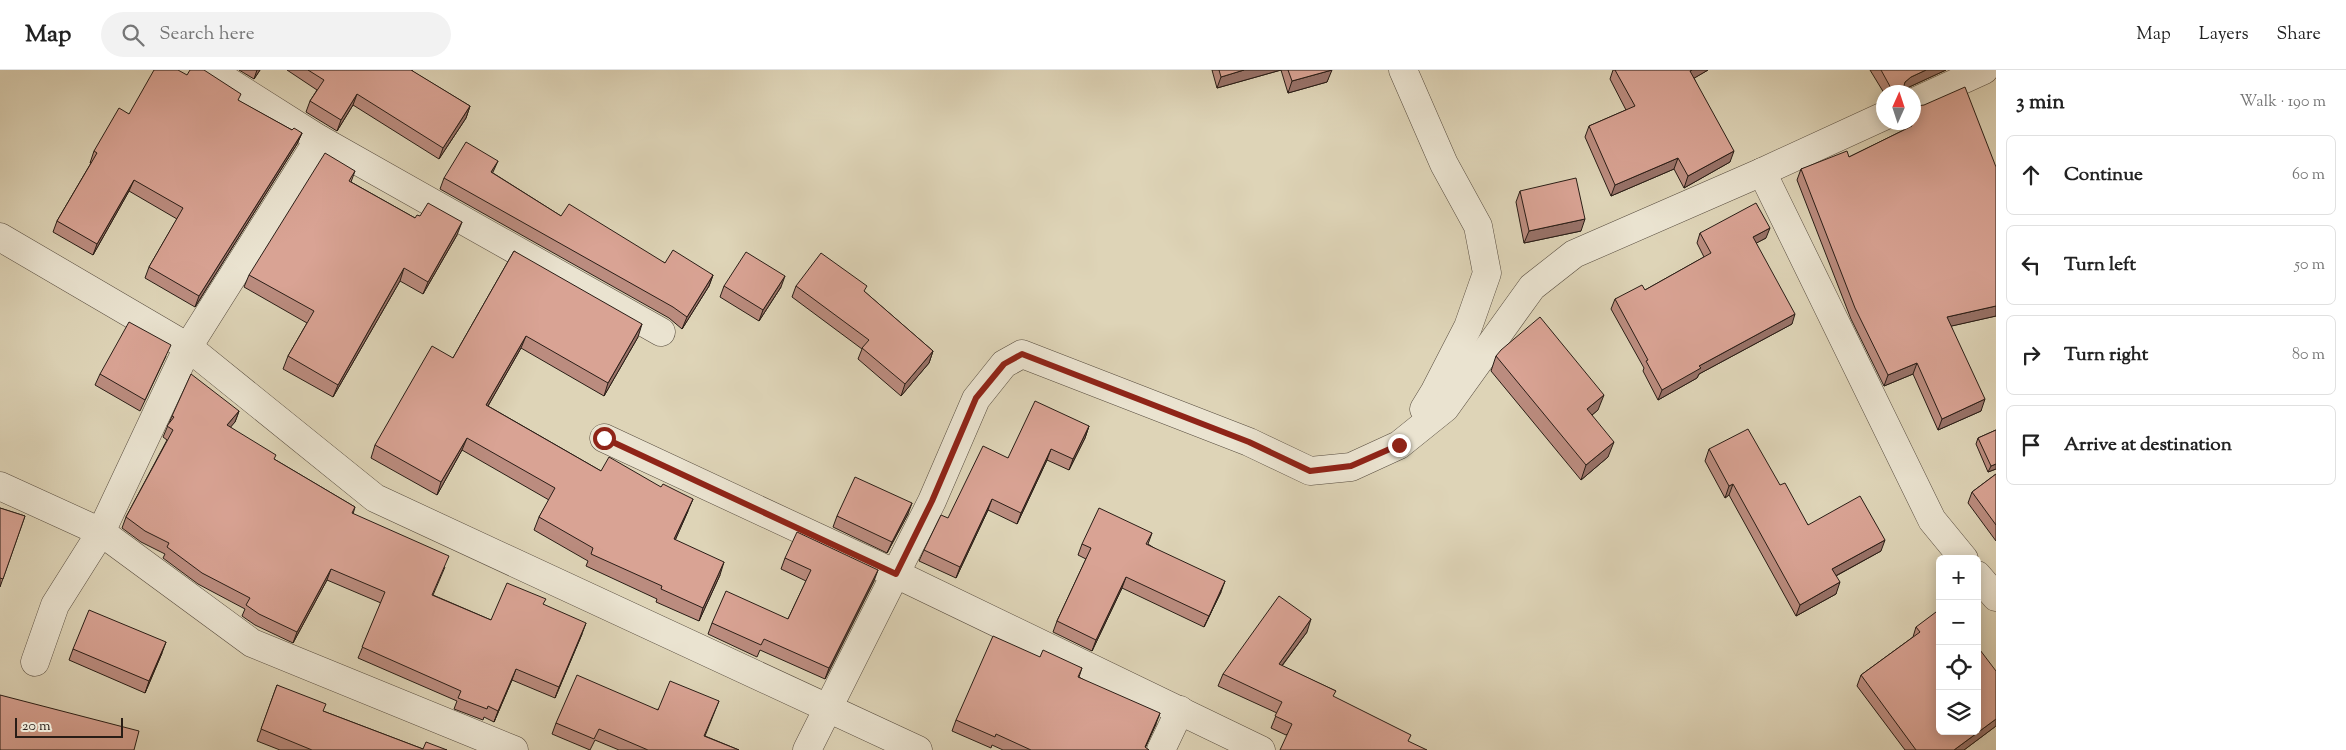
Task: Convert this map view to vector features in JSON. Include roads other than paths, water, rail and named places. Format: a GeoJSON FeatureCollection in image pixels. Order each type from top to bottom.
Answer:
{"type":"FeatureCollection","features":[{"type":"Feature","properties":{"kind":"street"},"geometry":{"type":"LineString","coordinates":[[210,70],[320,139],[661,332]]}},
{"type":"Feature","properties":{"kind":"street"},"geometry":{"type":"LineString","coordinates":[[1399,445],[1435,392],[1468,328],[1488,273],[1478,226],[1444,164],[1403,70]]}},
{"type":"Feature","properties":{"kind":"street"},"geometry":{"type":"LineString","coordinates":[[1921,99],[1984,70]]}},
{"type":"Feature","properties":{"kind":"street"},"geometry":{"type":"LineString","coordinates":[[807,750],[932,501],[976,398],[1004,364],[1022,354],[1249,442],[1310,471],[1351,466],[1399,445],[1444,408],[1532,287],[1574,254],[1876,120]]}},
{"type":"Feature","properties":{"kind":"street"},"geometry":{"type":"LineString","coordinates":[[35,662],[55,605],[101,532],[188,347],[320,139]]}},
{"type":"Feature","properties":{"kind":"street"},"geometry":{"type":"LineString","coordinates":[[1762,172],[1932,520],[1961,555]]}},
{"type":"Feature","properties":{"kind":"street"},"geometry":{"type":"LineString","coordinates":[[0,237],[188,347],[375,498],[918,750]]}},
{"type":"Feature","properties":{"kind":"street"},"geometry":{"type":"LineString","coordinates":[[604,438],[896,574],[1261,750]]}},
{"type":"Feature","properties":{"kind":"street"},"geometry":{"type":"LineString","coordinates":[[0,486],[101,532],[252,643],[514,750]]}},
{"type":"Feature","properties":{"kind":"street"},"geometry":{"type":"LineString","coordinates":[[1981,580],[1996,597]]}},
{"type":"Feature","properties":{"kind":"street"},"geometry":{"type":"LineString","coordinates":[[1161,750],[1180,710]]}}]}
